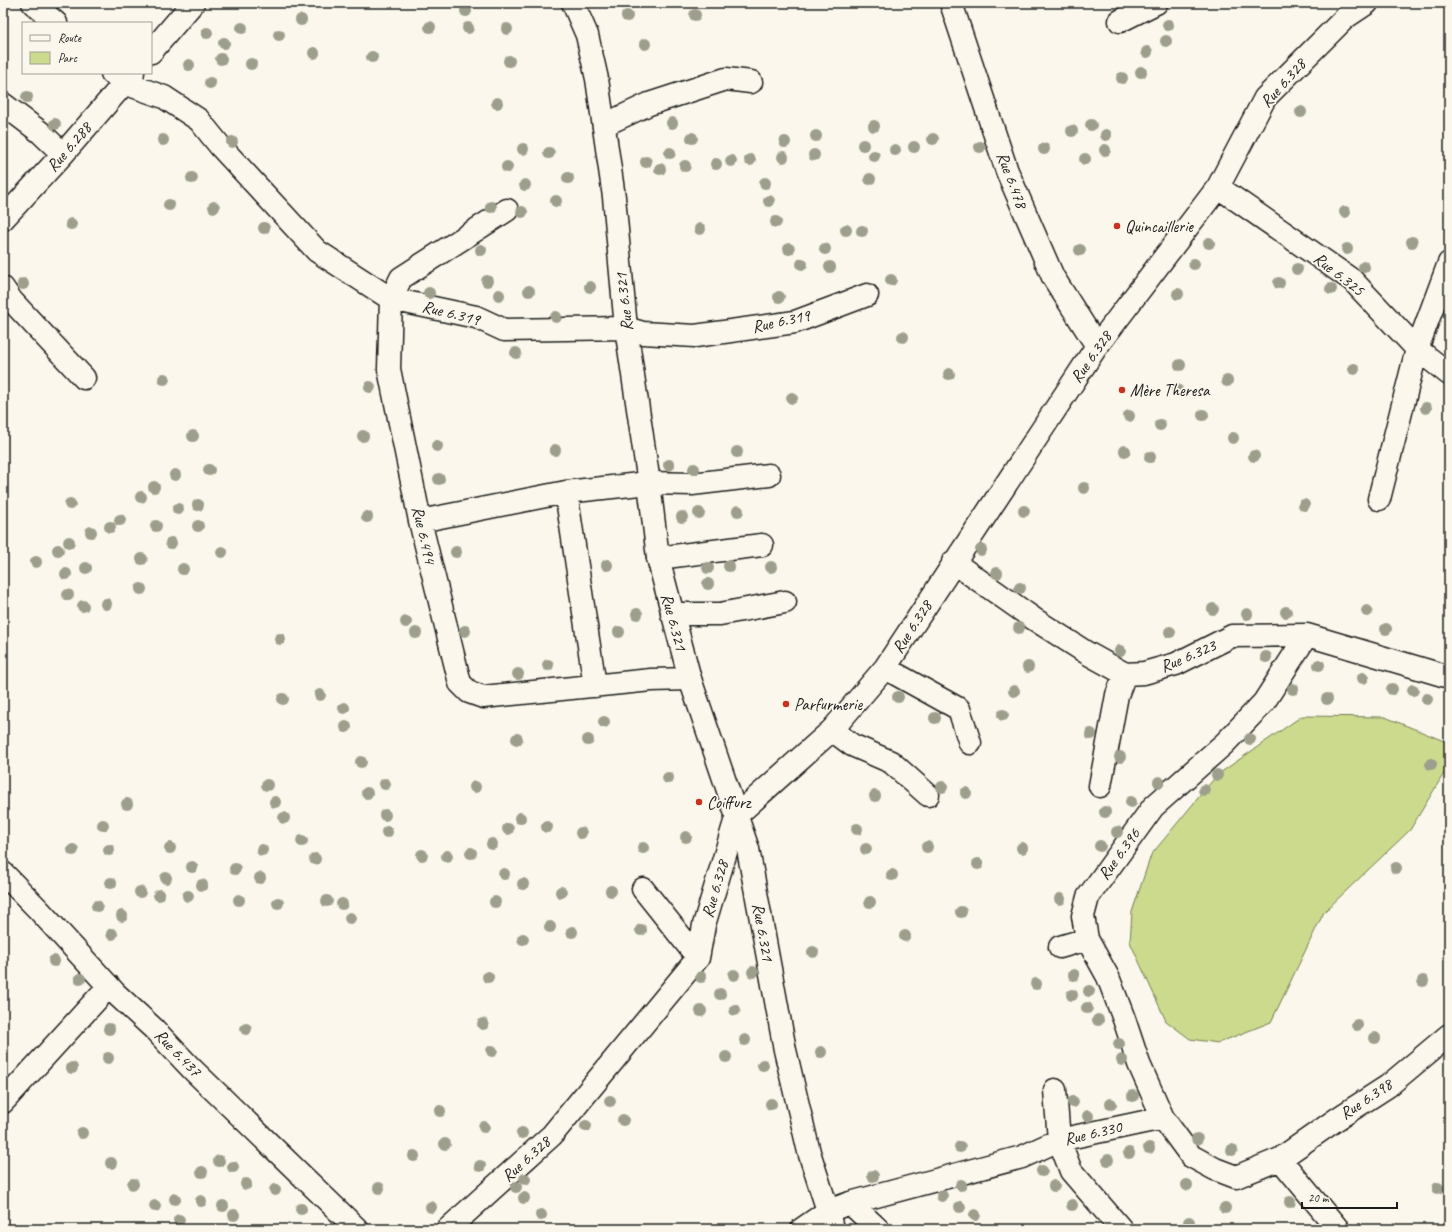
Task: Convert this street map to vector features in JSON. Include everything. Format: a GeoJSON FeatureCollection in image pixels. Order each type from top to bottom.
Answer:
{"type":"FeatureCollection","features":[{"type":"Feature","properties":{"kind":"street"},"geometry":{"type":"LineString","coordinates":[[33,3],[55,22]]}},
{"type":"Feature","properties":{"kind":"street"},"geometry":{"type":"LineString","coordinates":[[152,51],[193,3]]}},
{"type":"Feature","properties":{"kind":"street","name":"Rue 6.321"},"geometry":{"type":"LineString","coordinates":[[573,3],[587,35],[597,79],[604,124],[614,197],[626,328],[649,483],[658,558],[690,679],[748,848],[785,1050],[809,1152],[830,1220]]}},
{"type":"Feature","properties":{"kind":"street","name":"Rue 6.478"},"geometry":{"type":"LineString","coordinates":[[950,3],[1007,171],[1016,193],[1053,277],[1097,346]]}},
{"type":"Feature","properties":{"kind":"street"},"geometry":{"type":"LineString","coordinates":[[1120,21],[1156,3]]}},
{"type":"Feature","properties":{"kind":"street","name":"Rue 6.328"},"geometry":{"type":"LineString","coordinates":[[448,1229],[552,1135],[698,958],[704,925],[737,815],[832,730],[885,668],[1097,346],[1218,187],[1265,98],[1346,17],[1368,3]]}},
{"type":"Feature","properties":{"kind":"street","name":"Rue 6.288"},"geometry":{"type":"LineString","coordinates":[[3,219],[63,154],[123,76]]}},
{"type":"Feature","properties":{"kind":"street","name":"Rue 6.319"},"geometry":{"type":"LineString","coordinates":[[123,76],[164,97],[199,120],[220,146],[317,252],[391,299],[476,317],[504,330],[626,328],[643,333],[695,336],[795,322],[867,295]]}},
{"type":"Feature","properties":{"kind":"street"},"geometry":{"type":"LineString","coordinates":[[604,124],[649,104],[726,79],[751,82]]}},
{"type":"Feature","properties":{"kind":"street"},"geometry":{"type":"LineString","coordinates":[[3,104],[40,132],[63,154]]}},
{"type":"Feature","properties":{"kind":"street","name":"Rue 6.325"},"geometry":{"type":"LineString","coordinates":[[1218,187],[1352,280],[1417,349],[1449,374]]}},
{"type":"Feature","properties":{"kind":"street","name":"Rue 6.494"},"geometry":{"type":"LineString","coordinates":[[507,210],[401,278],[391,299],[389,369],[420,520],[460,683],[469,692],[483,697],[651,680],[690,679]]}},
{"type":"Feature","properties":{"kind":"street"},"geometry":{"type":"LineString","coordinates":[[1378,499],[1417,349],[1448,263]]}},
{"type":"Feature","properties":{"kind":"street"},"geometry":{"type":"LineString","coordinates":[[3,288],[12,301],[84,378]]}},
{"type":"Feature","properties":{"kind":"street"},"geometry":{"type":"LineString","coordinates":[[420,520],[566,492],[649,483],[692,484],[769,475]]}},
{"type":"Feature","properties":{"kind":"street"},"geometry":{"type":"LineString","coordinates":[[566,492],[595,686]]}},
{"type":"Feature","properties":{"kind":"street"},"geometry":{"type":"LineString","coordinates":[[658,558],[762,545]]}},
{"type":"Feature","properties":{"kind":"street"},"geometry":{"type":"LineString","coordinates":[[954,562],[1034,620],[1125,674],[1117,696],[1100,786]]}},
{"type":"Feature","properties":{"kind":"street"},"geometry":{"type":"LineString","coordinates":[[672,614],[720,614],[785,602]]}},
{"type":"Feature","properties":{"kind":"street","name":"Rue 6.323"},"geometry":{"type":"LineString","coordinates":[[1125,674],[1144,673],[1176,664],[1232,636],[1307,635],[1449,677]]}},
{"type":"Feature","properties":{"kind":"street","name":"Rue 6.396"},"geometry":{"type":"LineString","coordinates":[[1163,1118],[1139,1064],[1108,977],[1087,939],[1083,916],[1088,897],[1153,807],[1225,743],[1264,702],[1307,635]]}},
{"type":"Feature","properties":{"kind":"street"},"geometry":{"type":"LineString","coordinates":[[885,668],[959,710],[970,744]]}},
{"type":"Feature","properties":{"kind":"street"},"geometry":{"type":"LineString","coordinates":[[832,730],[852,744],[891,762],[928,795]]}},
{"type":"Feature","properties":{"kind":"street","name":"Rue 6.437"},"geometry":{"type":"LineString","coordinates":[[3,873],[109,986],[357,1229]]}},
{"type":"Feature","properties":{"kind":"street"},"geometry":{"type":"LineString","coordinates":[[643,889],[698,958]]}},
{"type":"Feature","properties":{"kind":"street"},"geometry":{"type":"LineString","coordinates":[[1060,947],[1087,939]]}},
{"type":"Feature","properties":{"kind":"street"},"geometry":{"type":"LineString","coordinates":[[3,1102],[109,986]]}},
{"type":"Feature","properties":{"kind":"street","name":"Rue 6.398"},"geometry":{"type":"LineString","coordinates":[[1280,1159],[1337,1119],[1388,1086],[1449,1035]]}},
{"type":"Feature","properties":{"kind":"street"},"geometry":{"type":"LineString","coordinates":[[1055,1090],[1059,1140],[1071,1171],[1121,1229]]}},
{"type":"Feature","properties":{"kind":"street"},"geometry":{"type":"LineString","coordinates":[[1163,1118],[1192,1156],[1215,1169],[1236,1177],[1280,1159],[1338,1229]]}},
{"type":"Feature","properties":{"kind":"street","name":"Rue 6.330"},"geometry":{"type":"LineString","coordinates":[[802,1229],[830,1220],[850,1203],[1022,1156],[1059,1140],[1163,1118]]}},
{"type":"Feature","properties":{"kind":"street"},"geometry":{"type":"LineString","coordinates":[[850,1203],[878,1229]]}},
{"type":"Feature","properties":{"kind":"green space"},"geometry":{"type":"Polygon","coordinates":[[[1302,716],[1385,717],[1449,743],[1449,765],[1410,830],[1324,912],[1271,1022],[1218,1043],[1190,1039],[1166,1021],[1130,942],[1132,912],[1151,855],[1217,775],[1302,716]]]}},
{"type":"Feature","properties":{"kind":"place","name":"Quincaillerie"},"geometry":{"type":"Point","coordinates":[1117,226]}},
{"type":"Feature","properties":{"kind":"place","name":"Mère Theresa"},"geometry":{"type":"Point","coordinates":[1122,390]}},
{"type":"Feature","properties":{"kind":"place","name":"Parfurmerie"},"geometry":{"type":"Point","coordinates":[786,704]}},
{"type":"Feature","properties":{"kind":"place","name":"Coiffurz"},"geometry":{"type":"Point","coordinates":[699,802]}}]}
